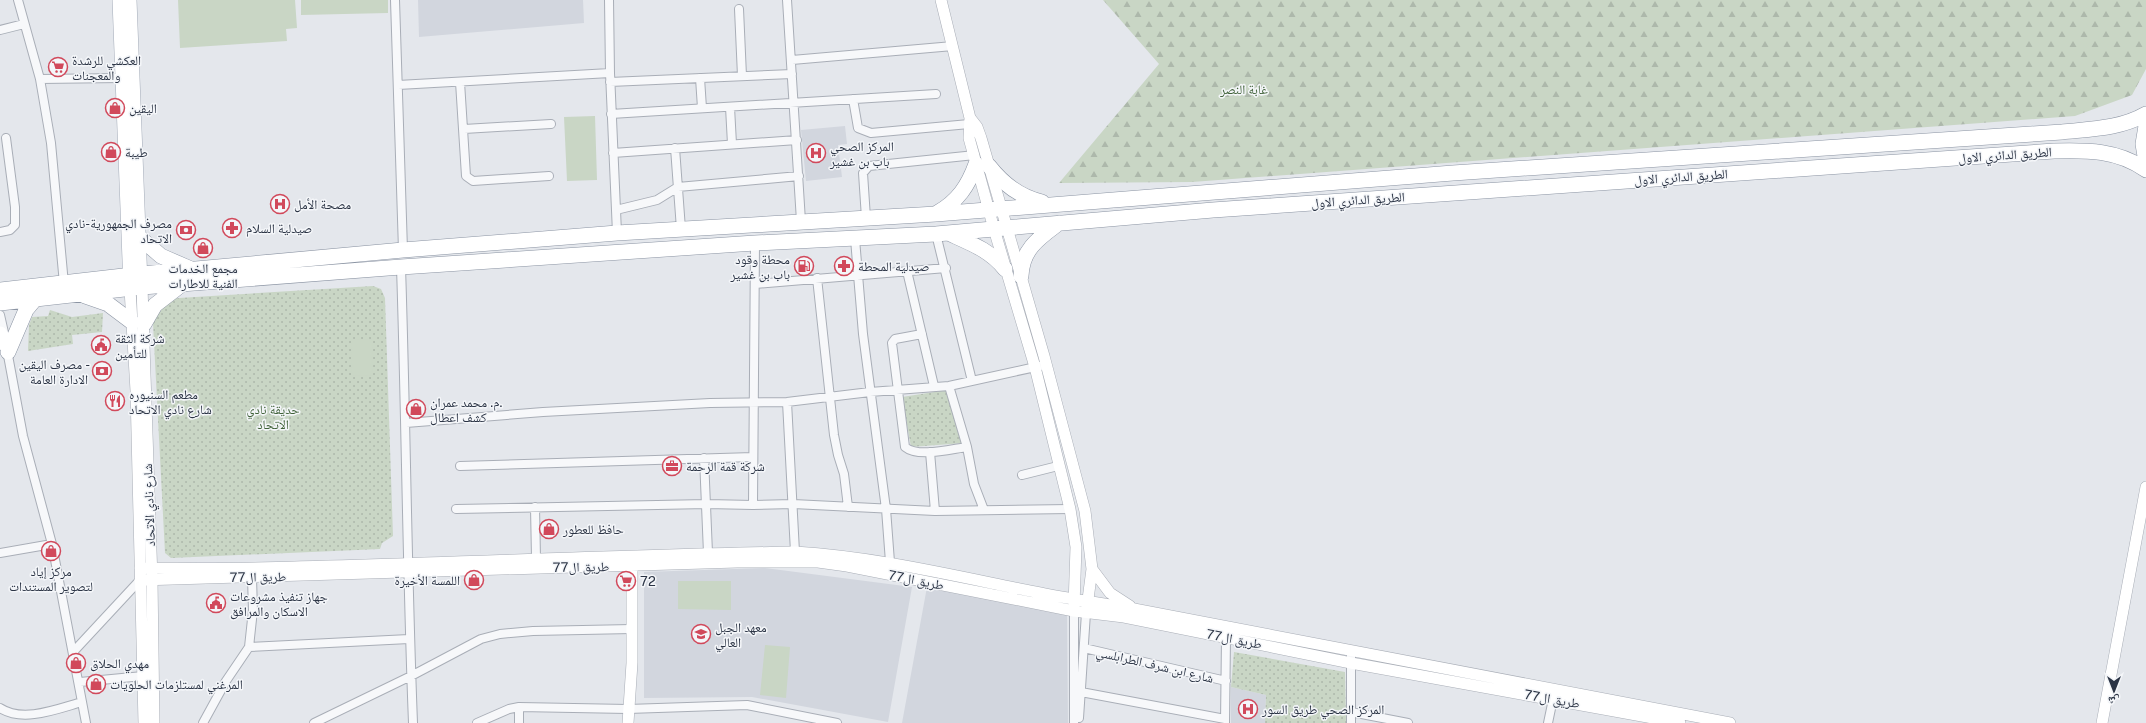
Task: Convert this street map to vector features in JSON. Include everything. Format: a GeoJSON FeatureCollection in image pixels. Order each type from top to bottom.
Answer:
{"type":"FeatureCollection","features":[{"type":"Feature","properties":{"kind":"highway","name":"الطريق الدائري الاول"},"geometry":{"type":"LineString","coordinates":[[135,282],[197,270],[403,250],[617,233],[936,214],[995,208],[1453,173],[2062,132],[2108,127],[2124,123],[2146,114]]}},
{"type":"Feature","properties":{"kind":"highway"},"geometry":{"type":"LineString","coordinates":[[2146,126],[2143,144],[2146,162]]}},
{"type":"Feature","properties":{"kind":"highway","name":"الطريق الدائري الاول"},"geometry":{"type":"LineString","coordinates":[[135,282],[181,285],[401,267],[755,243],[855,239],[1213,210],[2054,151],[2107,153],[2131,161],[2146,170]]}},
{"type":"Feature","properties":{"kind":"highway"},"geometry":{"type":"LineString","coordinates":[[936,214],[958,198],[966,188],[980,162],[1010,187],[1027,197],[1047,204]]}},
{"type":"Feature","properties":{"kind":"highway"},"geometry":{"type":"LineString","coordinates":[[1021,276],[1023,261],[1029,248],[1059,223]]}},
{"type":"Feature","properties":{"kind":"highway"},"geometry":{"type":"LineString","coordinates":[[942,233],[983,249],[995,258],[1005,269]]}},
{"type":"Feature","properties":{"kind":"highway"},"geometry":{"type":"LineString","coordinates":[[139,237],[153,250],[170,261],[197,270]]}},
{"type":"Feature","properties":{"kind":"highway"},"geometry":{"type":"LineString","coordinates":[[0,290],[64,284],[135,282]]}},
{"type":"Feature","properties":{"kind":"highway"},"geometry":{"type":"LineString","coordinates":[[0,302],[78,295],[135,282]]}},
{"type":"Feature","properties":{"kind":"highway"},"geometry":{"type":"LineString","coordinates":[[78,295],[108,304],[138,323],[155,305],[181,285]]}},
{"type":"Feature","properties":{"kind":"highway"},"geometry":{"type":"LineString","coordinates":[[5,344],[26,310],[36,298]]}},
{"type":"Feature","properties":{"kind":"main road"},"geometry":{"type":"LineString","coordinates":[[119,0],[121,78],[135,282]]}},
{"type":"Feature","properties":{"kind":"main road"},"geometry":{"type":"LineString","coordinates":[[130,0],[139,237],[135,282]]}},
{"type":"Feature","properties":{"kind":"main road"},"geometry":{"type":"LineString","coordinates":[[940,0],[953,46],[970,121],[970,138],[980,162],[995,208],[1000,228],[1005,269],[1035,367],[1058,466],[1070,509],[1076,547],[1074,611]]}},
{"type":"Feature","properties":{"kind":"main road"},"geometry":{"type":"LineString","coordinates":[[970,121],[979,133],[980,162]]}},
{"type":"Feature","properties":{"kind":"main road"},"geometry":{"type":"LineString","coordinates":[[1000,228],[1021,276],[1047,365],[1085,511],[1092,569],[1086,613]]}},
{"type":"Feature","properties":{"kind":"main road","name":"شارع نادي الاتحاد"},"geometry":{"type":"LineString","coordinates":[[135,282],[152,574],[154,723]]}},
{"type":"Feature","properties":{"kind":"main road","name":"شارع نادي الاتحاد"},"geometry":{"type":"LineString","coordinates":[[138,323],[136,391],[144,723]]}},
{"type":"Feature","properties":{"kind":"main road"},"geometry":{"type":"LineString","coordinates":[[2102,723],[2146,487]]}},
{"type":"Feature","properties":{"kind":"main road"},"geometry":{"type":"LineString","coordinates":[[140,568],[152,574],[252,568],[408,569],[536,558],[632,561],[708,553],[795,552],[890,562],[1074,600],[1134,609],[1351,657]]}},
{"type":"Feature","properties":{"kind":"main road"},"geometry":{"type":"LineString","coordinates":[[628,723],[632,663],[632,561]]}},
{"type":"Feature","properties":{"kind":"main road","name":"طريق ال77"},"geometry":{"type":"LineString","coordinates":[[140,580],[152,574],[252,578],[408,569],[632,561],[818,562],[847,566],[1074,611],[1124,617],[1226,637],[1351,657],[1662,714],[1680,723]]}},
{"type":"Feature","properties":{"kind":"main road"},"geometry":{"type":"LineString","coordinates":[[1092,569],[1110,593],[1134,609]]}},
{"type":"Feature","properties":{"kind":"main road","name":"طريق ال77"},"geometry":{"type":"LineString","coordinates":[[1351,657],[1554,698],[1730,723]]}},
{"type":"Feature","properties":{"kind":"street"},"geometry":{"type":"LineString","coordinates":[[18,0],[40,79],[52,150],[64,284]]}},
{"type":"Feature","properties":{"kind":"street"},"geometry":{"type":"LineString","coordinates":[[395,0],[403,250]]}},
{"type":"Feature","properties":{"kind":"street"},"geometry":{"type":"LineString","coordinates":[[609,0],[611,114],[617,233]]}},
{"type":"Feature","properties":{"kind":"street"},"geometry":{"type":"LineString","coordinates":[[787,0],[801,221]]}},
{"type":"Feature","properties":{"kind":"street"},"geometry":{"type":"LineString","coordinates":[[739,9],[742,76]]}},
{"type":"Feature","properties":{"kind":"street"},"geometry":{"type":"LineString","coordinates":[[0,30],[24,24]]}},
{"type":"Feature","properties":{"kind":"street"},"geometry":{"type":"LineString","coordinates":[[792,60],[953,46]]}},
{"type":"Feature","properties":{"kind":"street"},"geometry":{"type":"LineString","coordinates":[[398,85],[610,73]]}},
{"type":"Feature","properties":{"kind":"street"},"geometry":{"type":"LineString","coordinates":[[610,82],[792,74]]}},
{"type":"Feature","properties":{"kind":"street"},"geometry":{"type":"LineString","coordinates":[[40,79],[121,78]]}},
{"type":"Feature","properties":{"kind":"street"},"geometry":{"type":"LineString","coordinates":[[700,78],[702,108]]}},
{"type":"Feature","properties":{"kind":"street"},"geometry":{"type":"LineString","coordinates":[[460,82],[466,176],[468,180],[473,181],[549,176]]}},
{"type":"Feature","properties":{"kind":"street"},"geometry":{"type":"LineString","coordinates":[[611,114],[936,94]]}},
{"type":"Feature","properties":{"kind":"street"},"geometry":{"type":"LineString","coordinates":[[853,99],[858,128],[871,133],[970,121]]}},
{"type":"Feature","properties":{"kind":"street"},"geometry":{"type":"LineString","coordinates":[[730,106],[732,144]]}},
{"type":"Feature","properties":{"kind":"street"},"geometry":{"type":"LineString","coordinates":[[464,129],[551,124]]}},
{"type":"Feature","properties":{"kind":"street"},"geometry":{"type":"LineString","coordinates":[[0,232],[10,230],[15,224],[15,208],[6,138]]}},
{"type":"Feature","properties":{"kind":"street"},"geometry":{"type":"LineString","coordinates":[[614,153],[797,140]]}},
{"type":"Feature","properties":{"kind":"street"},"geometry":{"type":"LineString","coordinates":[[675,148],[681,229]]}},
{"type":"Feature","properties":{"kind":"street"},"geometry":{"type":"LineString","coordinates":[[866,218],[863,174],[869,166],[980,162]]}},
{"type":"Feature","properties":{"kind":"street"},"geometry":{"type":"LineString","coordinates":[[616,210],[657,200],[678,187],[799,176]]}},
{"type":"Feature","properties":{"kind":"street"},"geometry":{"type":"LineString","coordinates":[[942,233],[946,268],[972,381]]}},
{"type":"Feature","properties":{"kind":"street"},"geometry":{"type":"LineString","coordinates":[[855,239],[870,392],[886,510],[890,562]]}},
{"type":"Feature","properties":{"kind":"street"},"geometry":{"type":"LineString","coordinates":[[753,505],[752,404],[756,284],[755,243]]}},
{"type":"Feature","properties":{"kind":"street"},"geometry":{"type":"LineString","coordinates":[[401,267],[406,423],[409,638],[413,723]]}},
{"type":"Feature","properties":{"kind":"street"},"geometry":{"type":"LineString","coordinates":[[756,284],[858,274],[946,268]]}},
{"type":"Feature","properties":{"kind":"street"},"geometry":{"type":"LineString","coordinates":[[907,271],[934,386]]}},
{"type":"Feature","properties":{"kind":"street"},"geometry":{"type":"LineString","coordinates":[[817,278],[836,448],[844,474],[848,507]]}},
{"type":"Feature","properties":{"kind":"street"},"geometry":{"type":"LineString","coordinates":[[0,302],[0,315],[23,436],[52,544],[80,682],[86,723]]}},
{"type":"Feature","properties":{"kind":"street"},"geometry":{"type":"LineString","coordinates":[[922,334],[893,340],[897,390],[905,447],[913,452],[930,452],[967,447]]}},
{"type":"Feature","properties":{"kind":"street"},"geometry":{"type":"LineString","coordinates":[[406,423],[710,403],[752,404],[787,402],[870,392],[949,386],[1047,365]]}},
{"type":"Feature","properties":{"kind":"street"},"geometry":{"type":"LineString","coordinates":[[949,386],[967,447],[974,484],[984,510]]}},
{"type":"Feature","properties":{"kind":"street"},"geometry":{"type":"LineString","coordinates":[[787,402],[795,552]]}},
{"type":"Feature","properties":{"kind":"street"},"geometry":{"type":"LineString","coordinates":[[930,452],[935,511]]}},
{"type":"Feature","properties":{"kind":"street"},"geometry":{"type":"LineString","coordinates":[[460,466],[753,457]]}},
{"type":"Feature","properties":{"kind":"street"},"geometry":{"type":"LineString","coordinates":[[704,458],[708,553]]}},
{"type":"Feature","properties":{"kind":"street"},"geometry":{"type":"LineString","coordinates":[[1022,475],[1058,466]]}},
{"type":"Feature","properties":{"kind":"street"},"geometry":{"type":"LineString","coordinates":[[456,509],[707,504],[793,504],[886,510],[935,511],[1070,509]]}},
{"type":"Feature","properties":{"kind":"street"},"geometry":{"type":"LineString","coordinates":[[535,507],[536,558]]}},
{"type":"Feature","properties":{"kind":"street"},"geometry":{"type":"LineString","coordinates":[[0,553],[52,544]]}},
{"type":"Feature","properties":{"kind":"street"},"geometry":{"type":"LineString","coordinates":[[203,723],[226,681],[249,647],[253,610],[252,578]]}},
{"type":"Feature","properties":{"kind":"street"},"geometry":{"type":"LineString","coordinates":[[74,651],[140,580]]}},
{"type":"Feature","properties":{"kind":"street"},"geometry":{"type":"LineString","coordinates":[[1074,611],[1074,723]]}},
{"type":"Feature","properties":{"kind":"street"},"geometry":{"type":"LineString","coordinates":[[1079,723],[1086,613]]}},
{"type":"Feature","properties":{"kind":"street"},"geometry":{"type":"LineString","coordinates":[[314,723],[411,676],[481,639],[500,634],[533,631],[632,629]]}},
{"type":"Feature","properties":{"kind":"street"},"geometry":{"type":"LineString","coordinates":[[1081,692],[1225,721],[1226,637]]}},
{"type":"Feature","properties":{"kind":"street"},"geometry":{"type":"LineString","coordinates":[[249,647],[409,638]]}},
{"type":"Feature","properties":{"kind":"street","name":"شارع ابن شرف الطرابلسي"},"geometry":{"type":"LineString","coordinates":[[1084,648],[1226,681]]}},
{"type":"Feature","properties":{"kind":"street"},"geometry":{"type":"LineString","coordinates":[[1351,657],[1351,723]]}},
{"type":"Feature","properties":{"kind":"street"},"geometry":{"type":"LineString","coordinates":[[80,682],[143,676]]}},
{"type":"Feature","properties":{"kind":"street"},"geometry":{"type":"LineString","coordinates":[[1548,723],[1554,698]]}},
{"type":"Feature","properties":{"kind":"street"},"geometry":{"type":"LineString","coordinates":[[1,710],[21,717],[82,702]]}},
{"type":"Feature","properties":{"kind":"street"},"geometry":{"type":"LineString","coordinates":[[477,723],[502,712],[519,707],[628,709],[747,706],[819,721],[837,723]]}},
{"type":"Feature","properties":{"kind":"street"},"geometry":{"type":"LineString","coordinates":[[519,707],[519,723]]}},
{"type":"Feature","properties":{"kind":"street"},"geometry":{"type":"LineString","coordinates":[[1351,712],[1408,723]]}},
{"type":"Feature","properties":{"kind":"shaded area"},"geometry":{"type":"Polygon","coordinates":[[[418,0],[583,0],[584,23],[419,37],[418,0]]]}},
{"type":"Feature","properties":{"kind":"shaded area"},"geometry":{"type":"Polygon","coordinates":[[[845,126],[847,144],[838,145],[842,177],[806,181],[801,130],[845,126]]]}},
{"type":"Feature","properties":{"kind":"shaded area"},"geometry":{"type":"Polygon","coordinates":[[[765,568],[912,587],[888,722],[752,697],[644,698],[644,572],[765,568]]]}},
{"type":"Feature","properties":{"kind":"shaded area"},"geometry":{"type":"Polygon","coordinates":[[[927,587],[1067,615],[1068,723],[902,723],[927,587]]]}},
{"type":"Feature","properties":{"kind":"shaded area","name":"المركز الصحي طريق السور"},"geometry":{"type":"Polygon","coordinates":[[[1231,687],[1266,695],[1265,723],[1231,723],[1231,687]]]}},
{"type":"Feature","properties":{"kind":"green space"},"geometry":{"type":"Polygon","coordinates":[[[178,0],[295,0],[297,28],[286,29],[287,41],[180,48],[178,0]]]}},
{"type":"Feature","properties":{"kind":"green space"},"geometry":{"type":"Polygon","coordinates":[[[301,0],[388,0],[388,13],[301,15],[301,0]]]}},
{"type":"Feature","properties":{"kind":"green space","name":"غابة النصر"},"geometry":{"type":"Polygon","coordinates":[[[1103,0],[2146,0],[2146,69],[2132,95],[2075,116],[1192,182],[1059,183],[1159,64],[1103,0]]]}},
{"type":"Feature","properties":{"kind":"green space"},"geometry":{"type":"Polygon","coordinates":[[[595,116],[597,180],[567,181],[564,117],[595,116]]]}},
{"type":"Feature","properties":{"kind":"green space","name":"حديقة نادي الاتحاد"},"geometry":{"type":"Polygon","coordinates":[[[373,286],[381,289],[385,298],[393,536],[382,543],[380,549],[171,558],[165,553],[153,323],[163,301],[179,298],[373,286]]]}},
{"type":"Feature","properties":{"kind":"green space"},"geometry":{"type":"Polygon","coordinates":[[[50,310],[72,317],[103,313],[102,332],[72,335],[73,344],[28,351],[29,325],[32,317],[48,316],[50,310]]]}},
{"type":"Feature","properties":{"kind":"green space"},"geometry":{"type":"Polygon","coordinates":[[[372,339],[373,375],[352,376],[351,340],[372,339]]]}},
{"type":"Feature","properties":{"kind":"green space"},"geometry":{"type":"Polygon","coordinates":[[[947,390],[964,443],[911,447],[902,397],[947,390]]]}},
{"type":"Feature","properties":{"kind":"green space"},"geometry":{"type":"Polygon","coordinates":[[[678,581],[731,581],[731,610],[678,609],[678,581]]]}},
{"type":"Feature","properties":{"kind":"green space"},"geometry":{"type":"Polygon","coordinates":[[[765,645],[790,647],[786,698],[760,695],[765,645]]]}},
{"type":"Feature","properties":{"kind":"green space"},"geometry":{"type":"Polygon","coordinates":[[[1234,652],[1345,672],[1346,723],[1265,723],[1266,695],[1231,687],[1234,652]]]}},
{"type":"Feature","properties":{"kind":"place","name":"العكشي للرشدة والمعجنات"},"geometry":{"type":"Point","coordinates":[58,67]}},
{"type":"Feature","properties":{"kind":"place","name":"اليقين"},"geometry":{"type":"Point","coordinates":[115,108]}},
{"type":"Feature","properties":{"kind":"place","name":"طيبة"},"geometry":{"type":"Point","coordinates":[111,152]}},
{"type":"Feature","properties":{"kind":"place","name":"المركز الصحي باب بن غشير"},"geometry":{"type":"Point","coordinates":[816,153]}},
{"type":"Feature","properties":{"kind":"place","name":"مصحة الأمل"},"geometry":{"type":"Point","coordinates":[280,204]}},
{"type":"Feature","properties":{"kind":"place","name":"صيدلية السلام"},"geometry":{"type":"Point","coordinates":[232,228]}},
{"type":"Feature","properties":{"kind":"place","name":"مصرف الجمهورية-نادي الاتحاد"},"geometry":{"type":"Point","coordinates":[186,230]}},
{"type":"Feature","properties":{"kind":"place","name":"مجمع الخدمات الفنية للاطارات"},"geometry":{"type":"Point","coordinates":[203,248]}},
{"type":"Feature","properties":{"kind":"place","name":"محطة وقود باب بن غشير"},"geometry":{"type":"Point","coordinates":[804,266]}},
{"type":"Feature","properties":{"kind":"place","name":"صيدلية المحطة"},"geometry":{"type":"Point","coordinates":[844,266]}},
{"type":"Feature","properties":{"kind":"place","name":"شركة الثقة للتأمين"},"geometry":{"type":"Point","coordinates":[101,345]}},
{"type":"Feature","properties":{"kind":"place","name":"مصرف اليقين - الادارة العامة"},"geometry":{"type":"Point","coordinates":[102,371]}},
{"type":"Feature","properties":{"kind":"place","name":"مطعم السنيوره شارع نادي الاتحاد"},"geometry":{"type":"Point","coordinates":[115,401]}},
{"type":"Feature","properties":{"kind":"place","name":"م. محمد عمران. كشف اعطال"},"geometry":{"type":"Point","coordinates":[416,409]}},
{"type":"Feature","properties":{"kind":"place","name":"شركة قمة الرحمة"},"geometry":{"type":"Point","coordinates":[672,466]}},
{"type":"Feature","properties":{"kind":"place","name":"حافظ للعطور"},"geometry":{"type":"Point","coordinates":[549,529]}},
{"type":"Feature","properties":{"kind":"place","name":"مركز إياد لتصوير المستندات"},"geometry":{"type":"Point","coordinates":[51,551]}},
{"type":"Feature","properties":{"kind":"place","name":"اللمسة الأخيرة"},"geometry":{"type":"Point","coordinates":[474,580]}},
{"type":"Feature","properties":{"kind":"place","name":"72"},"geometry":{"type":"Point","coordinates":[626,581]}},
{"type":"Feature","properties":{"kind":"place","name":"جهاز تنفيذ مشروعات الاسكان والمرافق"},"geometry":{"type":"Point","coordinates":[216,603]}},
{"type":"Feature","properties":{"kind":"place","name":"معهد الجبل العالي"},"geometry":{"type":"Point","coordinates":[701,634]}},
{"type":"Feature","properties":{"kind":"place","name":"مهدي الحلاق"},"geometry":{"type":"Point","coordinates":[76,663]}},
{"type":"Feature","properties":{"kind":"place","name":"المرغني لمستلزمات الحلويات"},"geometry":{"type":"Point","coordinates":[96,684]}},
{"type":"Feature","properties":{"kind":"place","name":"المركز الصحي طريق السور"},"geometry":{"type":"Point","coordinates":[1248,709]}}]}
